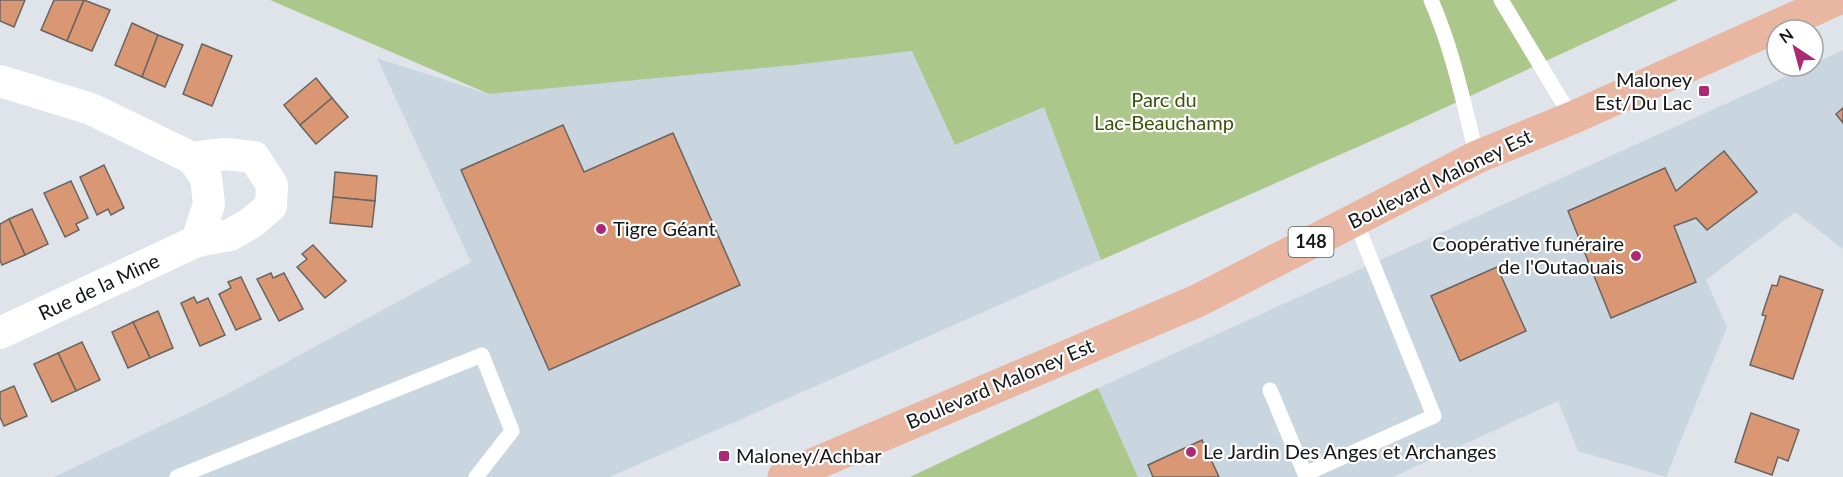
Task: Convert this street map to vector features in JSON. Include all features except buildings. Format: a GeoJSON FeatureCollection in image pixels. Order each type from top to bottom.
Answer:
{"type":"FeatureCollection","features":[{"type":"Feature","properties":{"kind":"main road","name":"Boulevard Maloney Est"},"geometry":{"type":"LineString","coordinates":[[784,477],[1197,301],[1477,158],[1835,0]]}},
{"type":"Feature","properties":{"kind":"street"},"geometry":{"type":"LineString","coordinates":[[0,81],[91,109],[192,158],[206,177],[209,204],[197,241]]}},
{"type":"Feature","properties":{"kind":"street","name":"Rue de la Mine"},"geometry":{"type":"LineString","coordinates":[[0,333],[197,241],[230,235],[251,223],[270,206],[272,185],[254,157],[225,154],[192,158]]}},
{"type":"Feature","properties":{"kind":"lane"},"geometry":{"type":"LineString","coordinates":[[1431,0],[1463,99],[1477,158]]}},
{"type":"Feature","properties":{"kind":"lane"},"geometry":{"type":"LineString","coordinates":[[1501,0],[1572,118]]}},
{"type":"Feature","properties":{"kind":"lane"},"geometry":{"type":"LineString","coordinates":[[1270,390],[1305,474],[1434,416],[1355,220]]}},
{"type":"Feature","properties":{"kind":"lane"},"geometry":{"type":"LineString","coordinates":[[177,477],[482,355],[512,431],[476,477]]}},
{"type":"Feature","properties":{"kind":"shaded area"},"geometry":{"type":"Polygon","coordinates":[[[1843,50],[1843,249],[1795,212],[1706,280],[1727,327],[1666,477],[1578,451],[1558,401],[1393,477],[1138,477],[1098,388],[1783,78],[1825,78],[1825,58],[1843,50]]]}},
{"type":"Feature","properties":{"kind":"shaded area"},"geometry":{"type":"Polygon","coordinates":[[[913,51],[955,145],[1044,106],[1101,260],[610,477],[54,477],[222,397],[471,262],[377,58],[489,94],[913,51]]]}},
{"type":"Feature","properties":{"kind":"green space","name":"Parc du Lac-Beauchamp"},"geometry":{"type":"Polygon","coordinates":[[[270,0],[1678,0],[1405,126],[1101,260],[1044,107],[955,145],[912,51],[794,65],[489,94],[270,0]]]}},
{"type":"Feature","properties":{"kind":"green space"},"geometry":{"type":"Polygon","coordinates":[[[1098,388],[1138,477],[910,477],[1098,388]]]}},
{"type":"Feature","properties":{"kind":"place","name":"Maloney Est/Du Lac"},"geometry":{"type":"Point","coordinates":[1704,91]}},
{"type":"Feature","properties":{"kind":"place","name":"Tigre Géant"},"geometry":{"type":"Point","coordinates":[601,229]}},
{"type":"Feature","properties":{"kind":"place","name":"Coopérative funéraire de l'Outaouais"},"geometry":{"type":"Point","coordinates":[1636,256]}},
{"type":"Feature","properties":{"kind":"place","name":"Le Jardin Des Anges et Archanges"},"geometry":{"type":"Point","coordinates":[1191,452]}},
{"type":"Feature","properties":{"kind":"place","name":"Maloney/Achbar"},"geometry":{"type":"Point","coordinates":[724,456]}}]}
